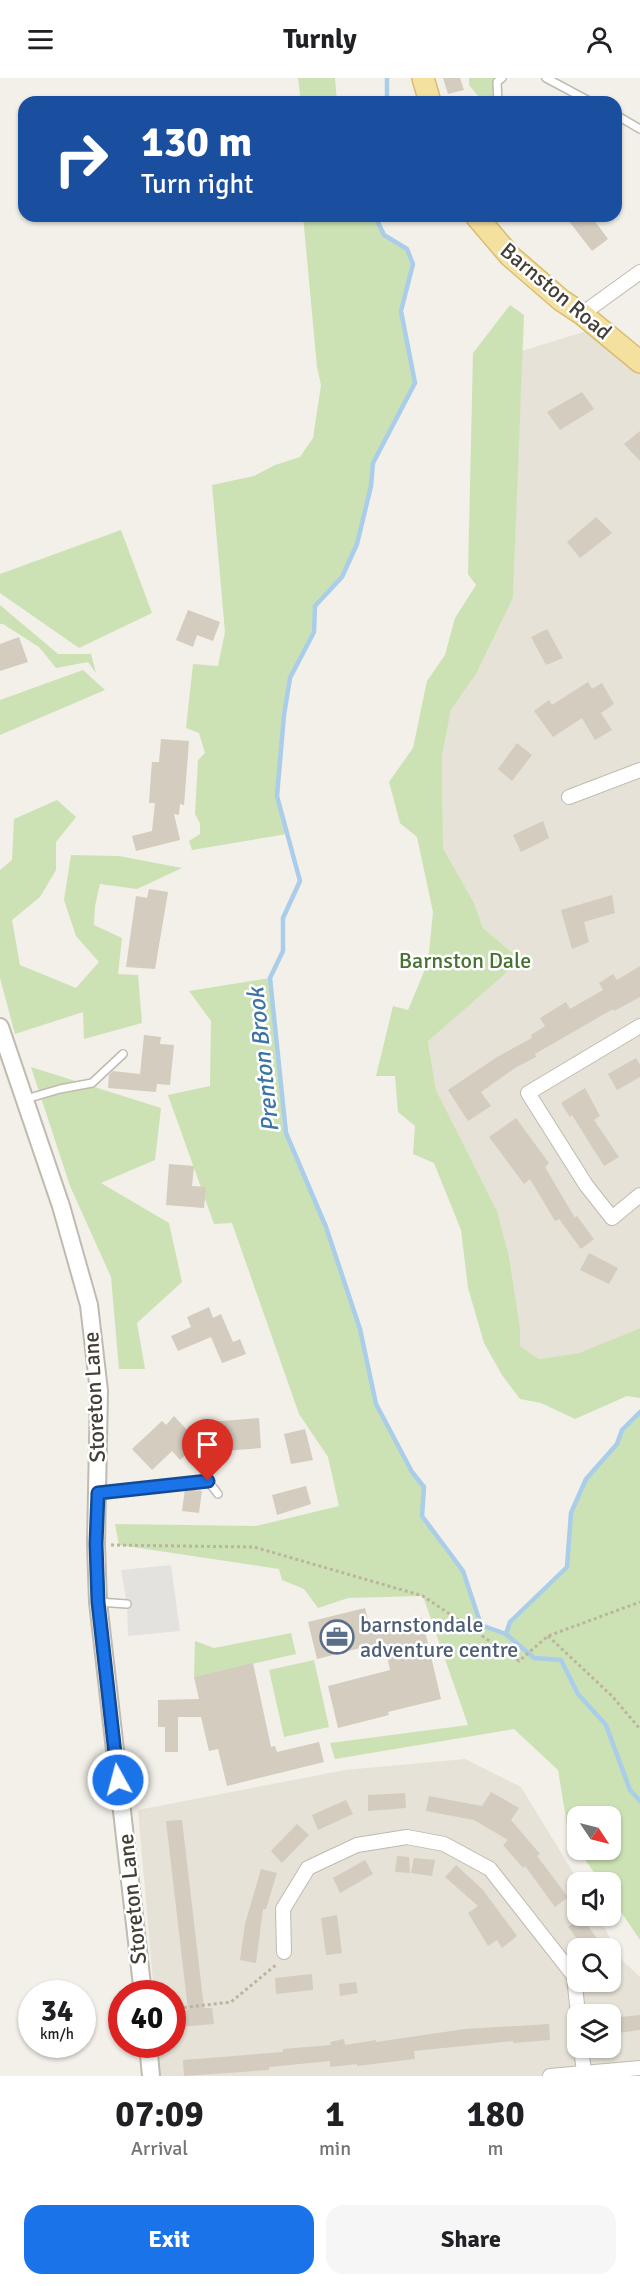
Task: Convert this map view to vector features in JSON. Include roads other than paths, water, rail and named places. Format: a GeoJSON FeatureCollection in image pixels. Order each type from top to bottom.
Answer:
{"type":"FeatureCollection","features":[{"type":"Feature","properties":{"kind":"main road"},"geometry":{"type":"LineString","coordinates":[[423,78],[428,96]]}},
{"type":"Feature","properties":{"kind":"main road","name":"Barnston Road"},"geometry":{"type":"LineString","coordinates":[[481,222],[510,256],[561,300],[582,314],[640,362]]}},
{"type":"Feature","properties":{"kind":"street"},"geometry":{"type":"LineString","coordinates":[[582,314],[640,272]]}},
{"type":"Feature","properties":{"kind":"street"},"geometry":{"type":"LineString","coordinates":[[569,797],[640,770]]}},
{"type":"Feature","properties":{"kind":"street"},"geometry":{"type":"LineString","coordinates":[[640,1026],[528,1093],[586,1185],[612,1218],[640,1195]]}},
{"type":"Feature","properties":{"kind":"street","name":"Storeton Lane"},"geometry":{"type":"LineString","coordinates":[[0,1028],[61,1206],[89,1305],[99,1391],[96,1544],[98,1602],[140,1980]]}},
{"type":"Feature","properties":{"kind":"street"},"geometry":{"type":"LineString","coordinates":[[284,1952],[283,1909],[308,1868],[357,1845],[407,1837],[444,1844],[490,1869],[574,1976],[577,2004]]}},
{"type":"Feature","properties":{"kind":"street"},"geometry":{"type":"LineString","coordinates":[[149,2058],[151,2076]]}},
{"type":"Feature","properties":{"kind":"street"},"geometry":{"type":"LineString","coordinates":[[582,2058],[584,2072]]}},
{"type":"Feature","properties":{"kind":"street"},"geometry":{"type":"LineString","coordinates":[[550,2076],[640,2068]]}},
{"type":"Feature","properties":{"kind":"lane"},"geometry":{"type":"LineString","coordinates":[[498,96],[497,82],[502,78]]}},
{"type":"Feature","properties":{"kind":"lane"},"geometry":{"type":"LineString","coordinates":[[546,78],[580,96]]}},
{"type":"Feature","properties":{"kind":"lane"},"geometry":{"type":"LineString","coordinates":[[622,118],[640,129]]}},
{"type":"Feature","properties":{"kind":"lane"},"geometry":{"type":"LineString","coordinates":[[24,1099],[93,1083],[123,1054]]}},
{"type":"Feature","properties":{"kind":"lane"},"geometry":{"type":"LineString","coordinates":[[98,1493],[208,1481],[218,1494]]}},
{"type":"Feature","properties":{"kind":"lane"},"geometry":{"type":"LineString","coordinates":[[98,1602],[127,1604]]}},
{"type":"Feature","properties":{"kind":"waterway","name":"Prenton Brook"},"geometry":{"type":"LineString","coordinates":[[387,78],[387,96]]}},
{"type":"Feature","properties":{"kind":"waterway","name":"Prenton Brook"},"geometry":{"type":"LineString","coordinates":[[378,222],[384,235],[407,249],[413,264],[401,311],[415,383],[373,463],[371,486],[357,544],[342,577],[315,606],[314,632],[290,678],[284,715],[277,796],[300,881],[283,918],[283,951],[270,978],[286,1133],[326,1227],[360,1329],[376,1404],[412,1472],[424,1487],[422,1516],[463,1571],[481,1625],[506,1634],[534,1658],[561,1660],[578,1694],[606,1725],[630,1790],[640,1801]]}},
{"type":"Feature","properties":{"kind":"waterway"},"geometry":{"type":"LineString","coordinates":[[506,1634],[510,1622],[567,1567],[571,1513],[586,1479],[617,1444],[622,1430],[640,1412]]}},
{"type":"Feature","properties":{"kind":"place","name":"barnstondale adventure centre"},"geometry":{"type":"Point","coordinates":[337,1637]}},
{"type":"Feature","properties":{"kind":"park label","name":"Barnston Dale"},"geometry":{"type":"Point","coordinates":[465,960]}}]}
